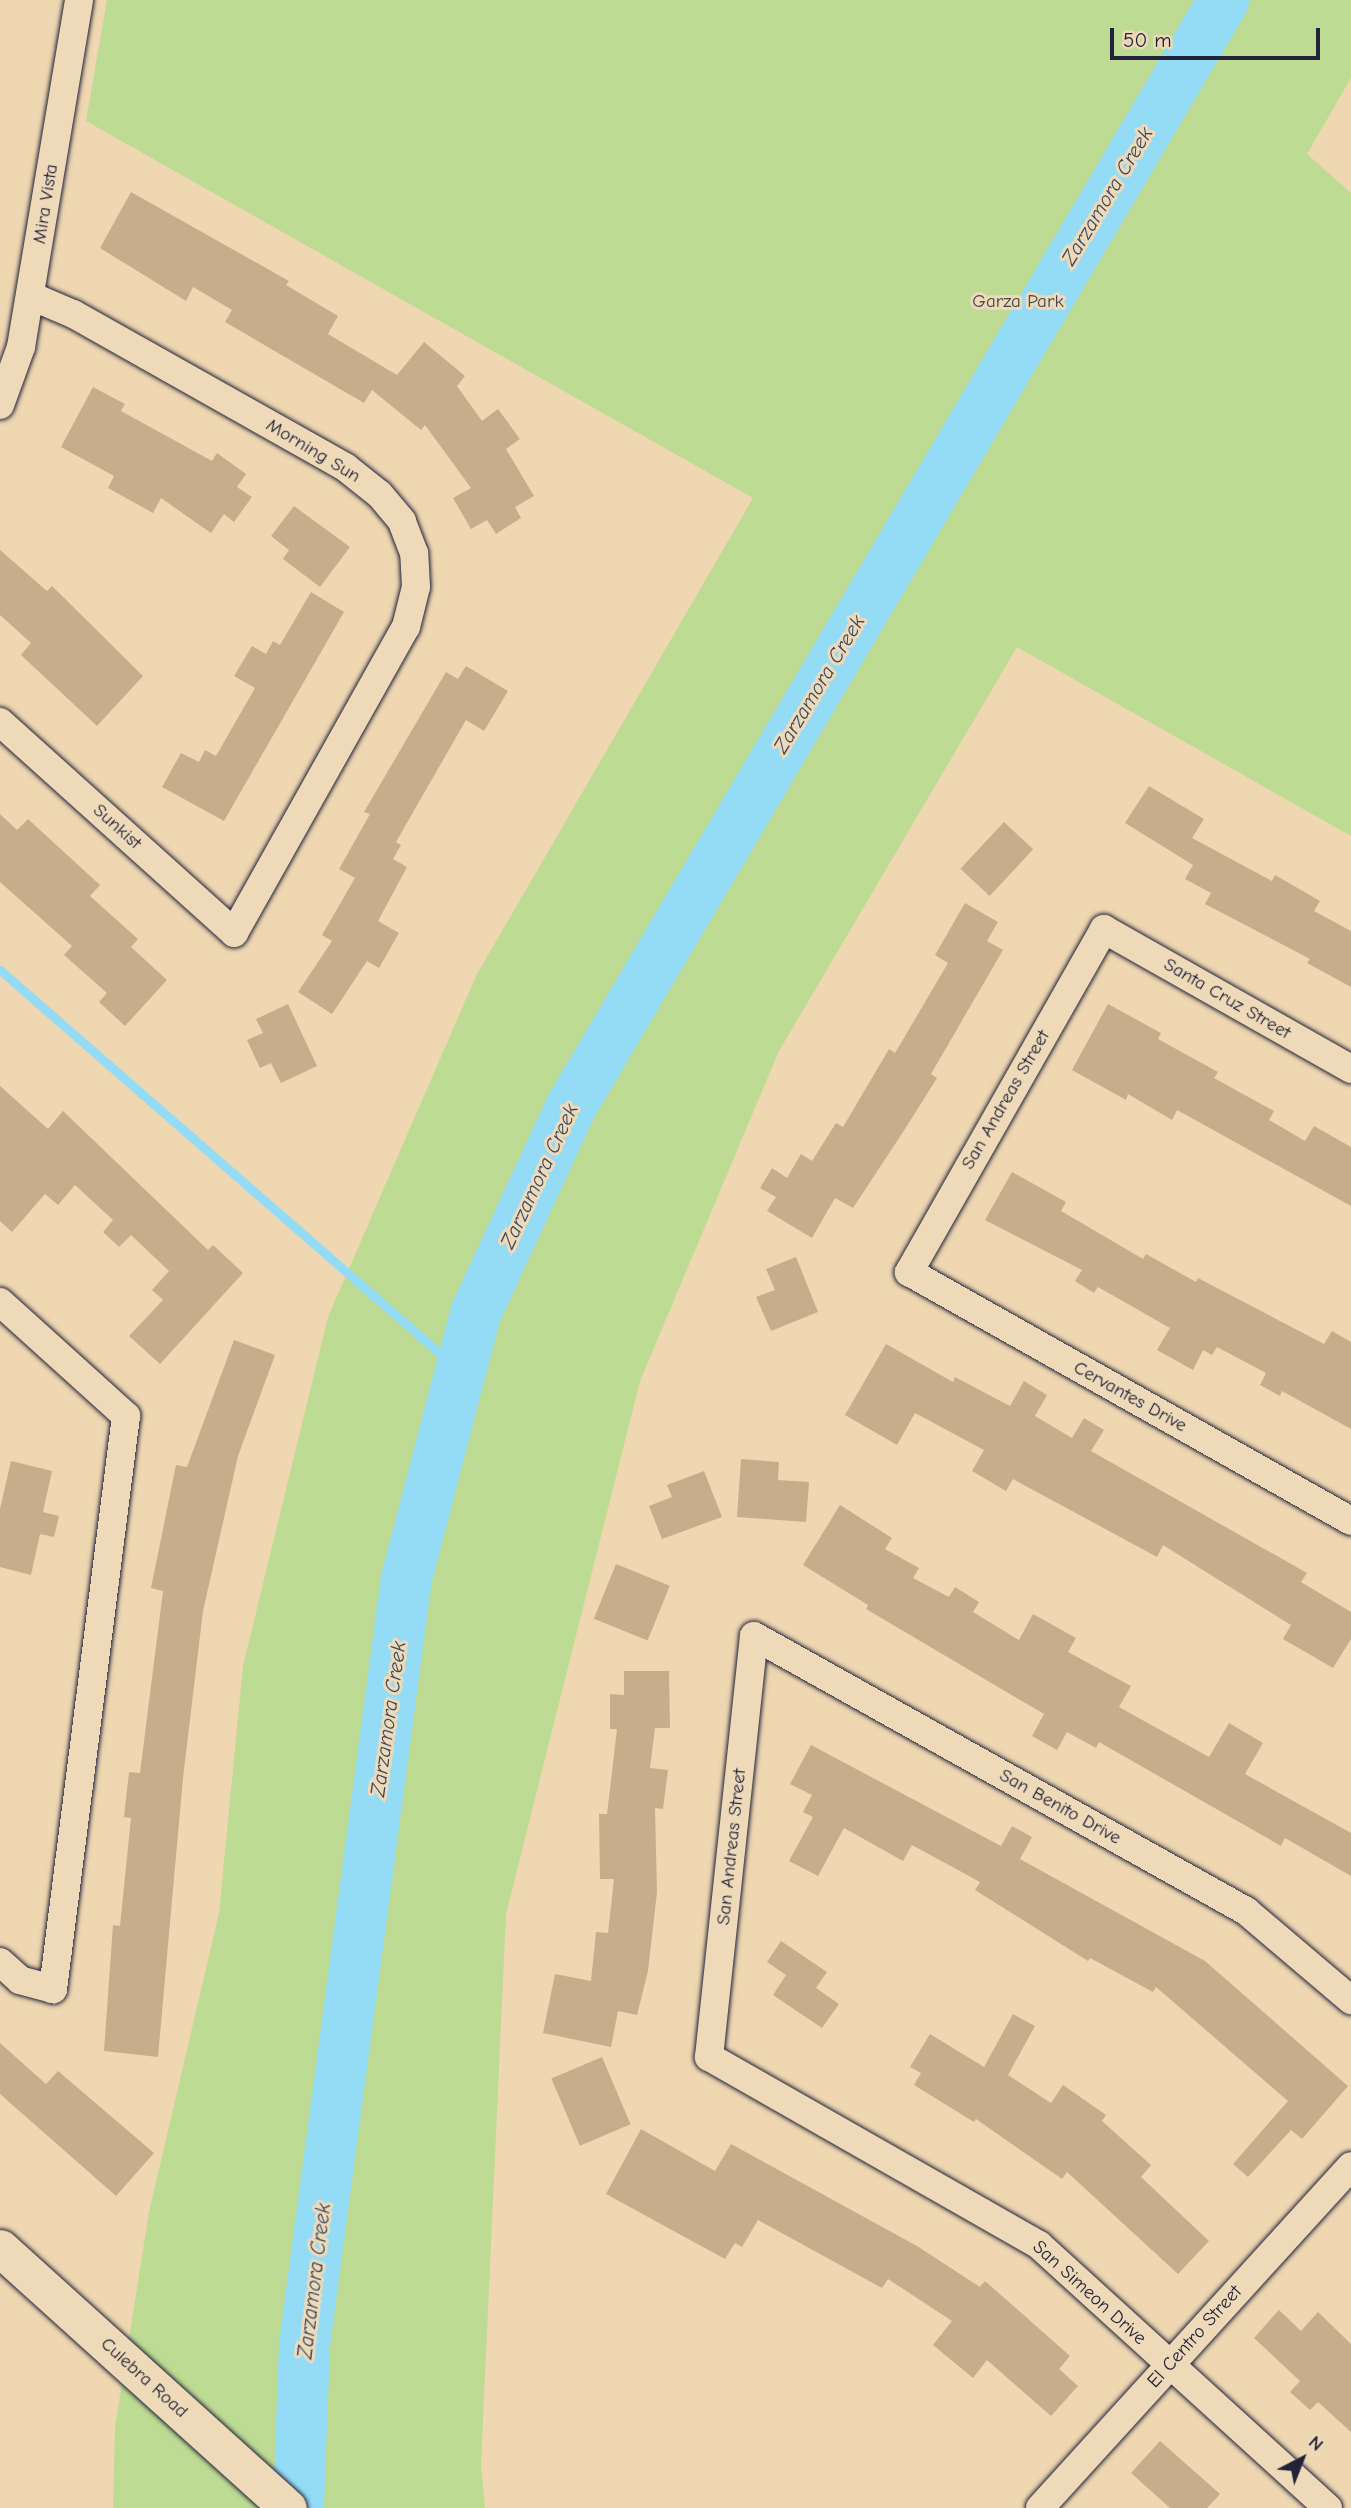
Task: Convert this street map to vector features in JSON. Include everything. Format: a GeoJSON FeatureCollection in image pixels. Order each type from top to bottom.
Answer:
{"type":"FeatureCollection","features":[{"type":"Feature","properties":{"kind":"main road","name":"Culebra Road"},"geometry":{"type":"LineString","coordinates":[[0,2248],[288,2508]]}},
{"type":"Feature","properties":{"kind":"street","name":"Mira Vista"},"geometry":{"type":"LineString","coordinates":[[0,405],[21,347],[31,296],[79,0]]}},
{"type":"Feature","properties":{"kind":"street","name":"Morning Sun"},"geometry":{"type":"LineString","coordinates":[[31,296],[73,314],[345,467],[379,494],[402,521],[415,553],[416,587],[406,627],[234,933]]}},
{"type":"Feature","properties":{"kind":"street","name":"Sunkist"},"geometry":{"type":"LineString","coordinates":[[0,722],[234,933]]}},
{"type":"Feature","properties":{"kind":"street","name":"Santa Cruz Street"},"geometry":{"type":"LineString","coordinates":[[1104,929],[1351,1069]]}},
{"type":"Feature","properties":{"kind":"street","name":"San Andreas Street"},"geometry":{"type":"LineString","coordinates":[[909,1272],[1104,929]]}},
{"type":"Feature","properties":{"kind":"street","name":"Cervantes Drive"},"geometry":{"type":"LineString","coordinates":[[909,1272],[1351,1521]]}},
{"type":"Feature","properties":{"kind":"street"},"geometry":{"type":"LineString","coordinates":[[0,1302],[126,1416],[53,1989],[20,1980],[0,1962]]}},
{"type":"Feature","properties":{"kind":"street","name":"San Andreas Street"},"geometry":{"type":"LineString","coordinates":[[709,2057],[754,1636]]}},
{"type":"Feature","properties":{"kind":"street","name":"San Benito Drive"},"geometry":{"type":"LineString","coordinates":[[754,1636],[1246,1910],[1351,2000]]}},
{"type":"Feature","properties":{"kind":"street","name":"San Simeon Drive"},"geometry":{"type":"LineString","coordinates":[[709,2057],[1040,2245],[1328,2508]]}},
{"type":"Feature","properties":{"kind":"street","name":"El Centro Street"},"geometry":{"type":"LineString","coordinates":[[1040,2508],[1351,2166]]}},
{"type":"Feature","properties":{"kind":"green space","name":"Garza Park"},"geometry":{"type":"Polygon","coordinates":[[[107,0],[1351,0],[1351,78],[1307,154],[1351,193],[1351,836],[1017,647],[779,1051],[640,1381],[506,1914],[481,2464],[485,2508],[113,2508],[115,2427],[149,2212],[219,1913],[243,1666],[328,1317],[476,976],[753,498],[86,121],[107,0]]]}},
{"type":"Feature","properties":{"kind":"building"},"geometry":{"type":"Polygon","coordinates":[[[131,192],[289,281],[286,285],[338,316],[328,334],[397,375],[424,342],[465,376],[457,386],[482,421],[498,409],[520,439],[506,449],[534,496],[515,507],[521,518],[496,534],[487,520],[471,529],[453,498],[471,488],[425,425],[421,430],[372,390],[364,403],[225,322],[232,310],[193,287],[186,301],[100,248],[131,192]]]}},
{"type":"Feature","properties":{"kind":"building"},"geometry":{"type":"Polygon","coordinates":[[[93,387],[125,404],[121,411],[212,461],[217,453],[246,474],[237,487],[252,497],[234,522],[224,514],[211,533],[161,498],[153,513],[108,488],[114,476],[61,447],[93,387]]]}},
{"type":"Feature","properties":{"kind":"building"},"geometry":{"type":"Polygon","coordinates":[[[294,506],[350,547],[320,587],[283,559],[289,550],[271,536],[294,506]]]}},
{"type":"Feature","properties":{"kind":"building"},"geometry":{"type":"Polygon","coordinates":[[[0,550],[47,591],[52,586],[143,676],[97,726],[21,655],[31,643],[0,615],[0,550]]]}},
{"type":"Feature","properties":{"kind":"building"},"geometry":{"type":"Polygon","coordinates":[[[311,592],[344,612],[224,821],[162,787],[181,753],[199,762],[205,750],[216,756],[255,688],[234,676],[252,646],[266,654],[273,641],[280,645],[311,592]]]}},
{"type":"Feature","properties":{"kind":"building"},"geometry":{"type":"Polygon","coordinates":[[[466,666],[508,691],[484,731],[466,720],[396,842],[401,845],[393,859],[407,867],[378,921],[399,933],[379,968],[367,961],[332,1014],[298,992],[332,941],[322,935],[355,878],[339,869],[370,814],[364,812],[446,672],[458,679],[466,666]]]}},
{"type":"Feature","properties":{"kind":"building"},"geometry":{"type":"Polygon","coordinates":[[[1149,786],[1204,819],[1192,838],[1272,881],[1275,875],[1320,901],[1314,911],[1351,931],[1351,987],[1307,963],[1310,959],[1205,904],[1211,893],[1185,879],[1193,865],[1125,823],[1149,786]]]}},
{"type":"Feature","properties":{"kind":"building"},"geometry":{"type":"Polygon","coordinates":[[[0,814],[17,830],[28,819],[100,885],[90,896],[138,939],[131,947],[167,980],[125,1026],[99,1002],[107,993],[64,955],[72,946],[0,882],[0,814]]]}},
{"type":"Feature","properties":{"kind":"building"},"geometry":{"type":"Polygon","coordinates":[[[1004,822],[1033,849],[990,896],[960,869],[1004,822]]]}},
{"type":"Feature","properties":{"kind":"building"},"geometry":{"type":"Polygon","coordinates":[[[965,903],[998,922],[987,941],[1003,950],[931,1074],[937,1078],[853,1208],[835,1198],[812,1238],[767,1211],[776,1197],[760,1188],[772,1168],[787,1178],[801,1154],[812,1161],[836,1123],[843,1127],[889,1049],[895,1053],[948,963],[935,955],[965,903]]]}},
{"type":"Feature","properties":{"kind":"building"},"geometry":{"type":"Polygon","coordinates":[[[288,1004],[317,1066],[281,1083],[271,1063],[260,1068],[247,1040],[263,1033],[256,1019],[288,1004]]]}},
{"type":"Feature","properties":{"kind":"building"},"geometry":{"type":"Polygon","coordinates":[[[1108,1004],[1161,1033],[1158,1039],[1218,1072],[1214,1078],[1274,1111],[1269,1120],[1305,1141],[1314,1126],[1351,1147],[1351,1206],[1177,1110],[1172,1120],[1128,1094],[1126,1100],[1072,1070],[1108,1004]]]}},
{"type":"Feature","properties":{"kind":"building"},"geometry":{"type":"Polygon","coordinates":[[[0,1086],[48,1129],[63,1111],[208,1250],[213,1245],[243,1273],[160,1364],[129,1336],[163,1300],[152,1290],[169,1271],[131,1235],[119,1247],[103,1232],[113,1220],[75,1185],[58,1205],[45,1194],[12,1232],[0,1221],[0,1086]]]}},
{"type":"Feature","properties":{"kind":"building"},"geometry":{"type":"Polygon","coordinates":[[[1012,1172],[1066,1202],[1061,1211],[1143,1259],[1146,1254],[1196,1282],[1198,1278],[1324,1344],[1332,1331],[1351,1342],[1351,1429],[1282,1391],[1280,1396],[1260,1385],[1266,1373],[1217,1347],[1212,1355],[1203,1350],[1193,1370],[1157,1350],[1170,1328],[1098,1287],[1094,1293],[1075,1281],[1082,1270],[985,1220],[1012,1172]]]}},
{"type":"Feature","properties":{"kind":"building"},"geometry":{"type":"Polygon","coordinates":[[[796,1257],[818,1312],[771,1331],[756,1297],[775,1290],[766,1269],[796,1257]]]}},
{"type":"Feature","properties":{"kind":"building"},"geometry":{"type":"Polygon","coordinates":[[[234,1340],[275,1355],[238,1456],[203,1611],[183,1778],[158,2057],[104,2051],[113,1925],[120,1926],[131,1818],[124,1817],[129,1772],[140,1773],[163,1591],[151,1588],[176,1465],[187,1467],[234,1340]]]}},
{"type":"Feature","properties":{"kind":"building"},"geometry":{"type":"Polygon","coordinates":[[[886,1344],[953,1382],[955,1377],[1010,1406],[1024,1381],[1047,1395],[1035,1416],[1072,1438],[1084,1418],[1104,1430],[1091,1451],[1307,1573],[1301,1582],[1351,1612],[1351,1639],[1333,1668],[1283,1639],[1291,1625],[1163,1545],[1157,1557],[1013,1479],[1006,1491],[972,1471],[984,1450],[915,1413],[897,1445],[845,1415],[886,1344]]]}},
{"type":"Feature","properties":{"kind":"building"},"geometry":{"type":"Polygon","coordinates":[[[741,1459],[779,1462],[778,1480],[809,1482],[806,1522],[737,1517],[741,1459]]]}},
{"type":"Feature","properties":{"kind":"building"},"geometry":{"type":"Polygon","coordinates":[[[11,1461],[52,1471],[43,1512],[59,1516],[54,1537],[40,1534],[31,1575],[0,1567],[0,1509],[11,1461]]]}},
{"type":"Feature","properties":{"kind":"building"},"geometry":{"type":"Polygon","coordinates":[[[704,1471],[722,1517],[662,1539],[649,1506],[672,1497],[667,1485],[704,1471]]]}},
{"type":"Feature","properties":{"kind":"building"},"geometry":{"type":"Polygon","coordinates":[[[840,1505],[892,1538],[885,1549],[919,1568],[913,1578],[949,1597],[955,1587],[979,1602],[973,1612],[1019,1640],[1033,1614],[1076,1638],[1068,1652],[1131,1686],[1119,1707],[1209,1757],[1229,1723],[1263,1743],[1245,1774],[1351,1833],[1351,1876],[1285,1838],[1281,1846],[1099,1742],[1096,1748],[1067,1732],[1057,1750],[1032,1736],[1044,1714],[866,1609],[868,1605],[803,1565],[840,1505]]]}},
{"type":"Feature","properties":{"kind":"building"},"geometry":{"type":"Polygon","coordinates":[[[616,1564],[670,1586],[648,1640],[594,1619],[616,1564]]]}},
{"type":"Feature","properties":{"kind":"building"},"geometry":{"type":"Polygon","coordinates":[[[624,1671],[669,1671],[670,1728],[655,1728],[650,1768],[668,1770],[663,1809],[655,1808],[657,1892],[648,1971],[637,2015],[618,2011],[611,2047],[543,2033],[555,1974],[591,1981],[596,1932],[608,1933],[614,1879],[600,1879],[599,1814],[607,1814],[617,1729],[610,1729],[610,1694],[624,1695],[624,1671]]]}},
{"type":"Feature","properties":{"kind":"building"},"geometry":{"type":"Polygon","coordinates":[[[811,1745],[1001,1846],[1012,1826],[1032,1837],[1020,1859],[1205,1961],[1348,2086],[1302,2139],[1291,2130],[1248,2177],[1233,2164],[1288,2101],[1156,1987],[1153,1992],[1090,1958],[1088,1961],[975,1890],[980,1882],[912,1845],[903,1861],[844,1828],[818,1876],[789,1861],[813,1817],[803,1812],[812,1795],[790,1784],[811,1745]]]}},
{"type":"Feature","properties":{"kind":"building"},"geometry":{"type":"Polygon","coordinates":[[[781,1941],[827,1972],[816,1988],[839,2004],[822,2028],[773,1995],[786,1975],[767,1962],[781,1941]]]}},
{"type":"Feature","properties":{"kind":"building"},"geometry":{"type":"Polygon","coordinates":[[[1013,2014],[1035,2026],[1008,2075],[1051,2103],[1063,2085],[1106,2115],[1102,2121],[1151,2165],[1141,2177],[1209,2241],[1178,2274],[1067,2172],[1062,2179],[976,2119],[974,2122],[914,2085],[921,2073],[910,2067],[930,2034],[984,2067],[1013,2014]]]}},
{"type":"Feature","properties":{"kind":"building"},"geometry":{"type":"Polygon","coordinates":[[[0,2043],[46,2084],[58,2071],[154,2153],[116,2196],[0,2094],[0,2043]]]}},
{"type":"Feature","properties":{"kind":"building"},"geometry":{"type":"Polygon","coordinates":[[[602,2057],[631,2124],[580,2146],[551,2078],[602,2057]]]}},
{"type":"Feature","properties":{"kind":"building"},"geometry":{"type":"Polygon","coordinates":[[[641,2129],[715,2171],[731,2144],[917,2246],[980,2287],[985,2281],[1070,2356],[1059,2369],[1078,2386],[1051,2416],[987,2360],[973,2378],[933,2345],[952,2321],[888,2279],[882,2288],[758,2220],[742,2247],[735,2243],[725,2259],[606,2194],[641,2129]]]}},
{"type":"Feature","properties":{"kind":"building"},"geometry":{"type":"Polygon","coordinates":[[[1279,2310],[1301,2331],[1318,2312],[1351,2344],[1351,2432],[1318,2402],[1310,2410],[1290,2392],[1300,2381],[1254,2338],[1279,2310]]]}},
{"type":"Feature","properties":{"kind":"building"},"geometry":{"type":"Polygon","coordinates":[[[1160,2441],[1220,2494],[1207,2508],[1170,2508],[1131,2473],[1160,2441]]]}},
{"type":"Feature","properties":{"kind":"waterway","name":"Zarzamora Creek"},"geometry":{"type":"LineString","coordinates":[[298,2508],[304,2344],[406,1578],[475,1313],[570,1107],[1223,0]]}},
{"type":"Feature","properties":{"kind":"waterway"},"geometry":{"type":"LineString","coordinates":[[0,970],[460,1371]]}}]}
